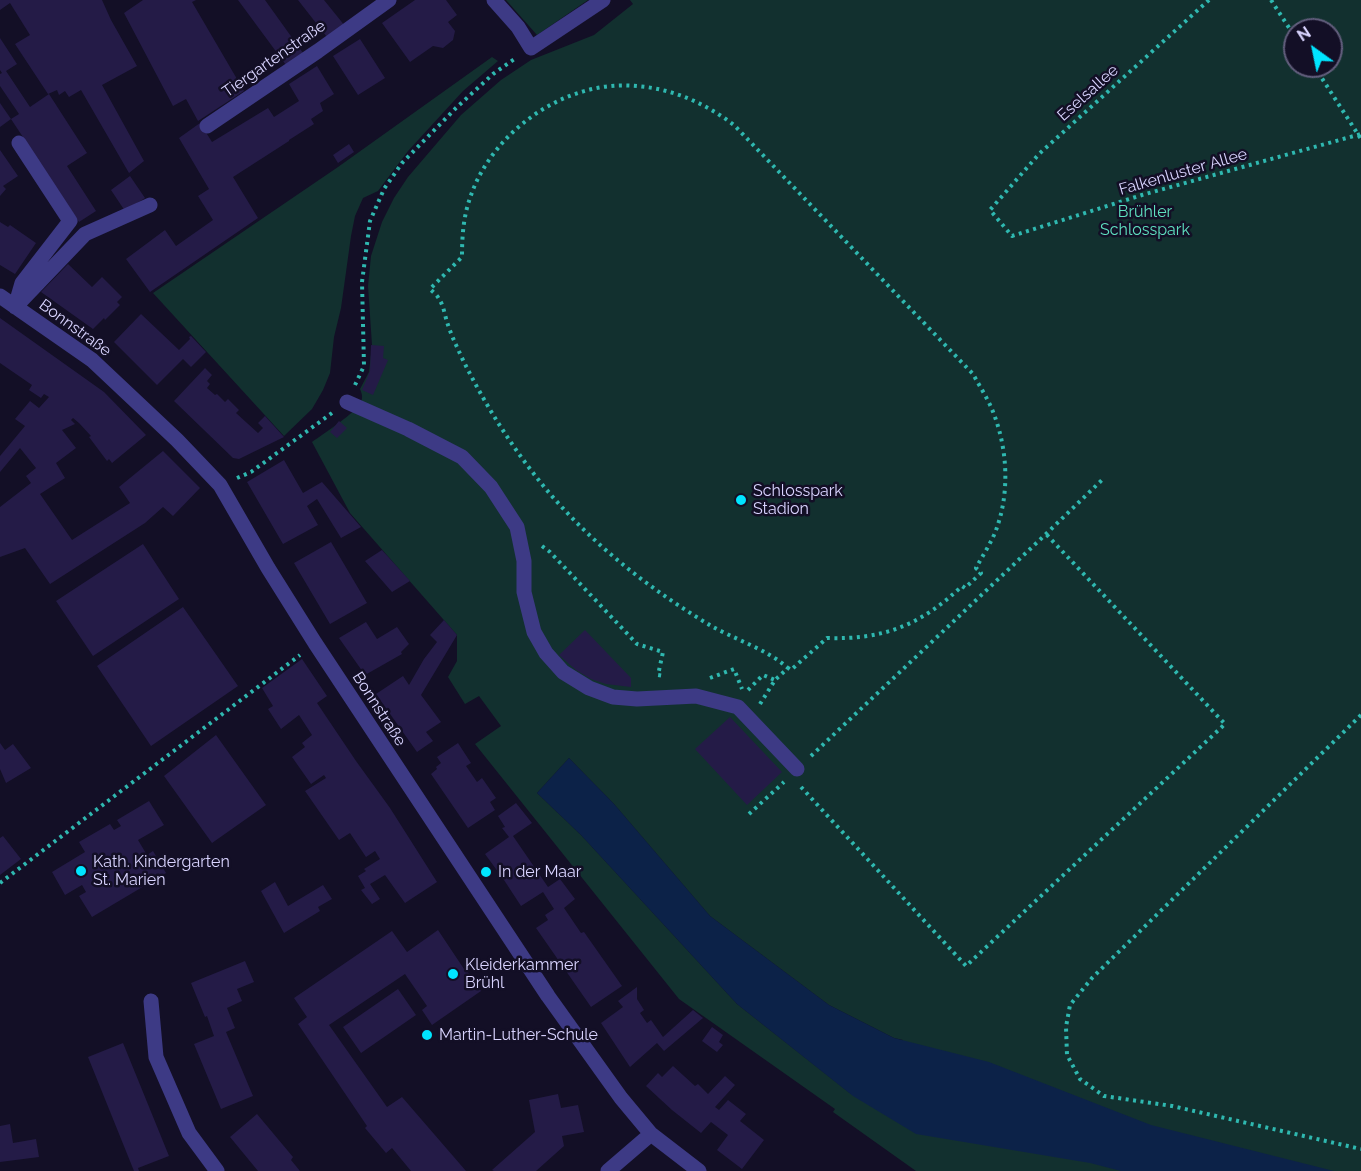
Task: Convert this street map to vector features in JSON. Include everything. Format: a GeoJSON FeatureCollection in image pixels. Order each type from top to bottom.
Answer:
{"type":"FeatureCollection","features":[{"type":"Feature","properties":{"kind":"street","name":"Tiergartenstraße"},"geometry":{"type":"LineString","coordinates":[[207,126],[389,0]]}},
{"type":"Feature","properties":{"kind":"street"},"geometry":{"type":"LineString","coordinates":[[495,0],[518,27],[531,48],[603,0]]}},
{"type":"Feature","properties":{"kind":"street"},"geometry":{"type":"LineString","coordinates":[[15,307],[22,283],[70,221],[19,143]]}},
{"type":"Feature","properties":{"kind":"street"},"geometry":{"type":"LineString","coordinates":[[15,307],[85,234],[150,205]]}},
{"type":"Feature","properties":{"kind":"street","name":"Bonnstraße"},"geometry":{"type":"LineString","coordinates":[[0,297],[92,360],[177,440],[220,485],[315,644],[548,996],[621,1098],[651,1134],[699,1171]]}},
{"type":"Feature","properties":{"kind":"street"},"geometry":{"type":"LineString","coordinates":[[347,402],[408,429],[462,457],[490,487],[517,527],[524,561],[524,592],[534,632],[546,653],[563,672],[589,688],[613,697],[637,699],[696,696],[738,707],[793,772]]}},
{"type":"Feature","properties":{"kind":"street"},"geometry":{"type":"LineString","coordinates":[[152,1001],[156,1057],[189,1133],[217,1171]]}},
{"type":"Feature","properties":{"kind":"street"},"geometry":{"type":"LineString","coordinates":[[608,1171],[651,1134]]}},
{"type":"Feature","properties":{"kind":"path","name":"Eselsallee"},"geometry":{"type":"LineString","coordinates":[[1012,236],[990,210],[1039,154],[1209,0]]}},
{"type":"Feature","properties":{"kind":"path"},"geometry":{"type":"LineString","coordinates":[[1271,0],[1283,18]]}},
{"type":"Feature","properties":{"kind":"path"},"geometry":{"type":"LineString","coordinates":[[220,485],[251,472],[347,402],[364,366],[362,282],[370,221],[384,189],[402,164],[456,108],[494,74],[531,48]]}},
{"type":"Feature","properties":{"kind":"path"},"geometry":{"type":"LineString","coordinates":[[1322,78],[1360,136]]}},
{"type":"Feature","properties":{"kind":"path"},"geometry":{"type":"LineString","coordinates":[[750,720],[775,680],[788,668],[791,670],[827,638],[855,639],[897,629],[933,610],[962,586],[965,588],[981,573],[976,568],[994,534],[1004,496],[1004,451],[1000,433],[990,406],[973,374],[734,125],[719,114],[668,91],[636,86],[598,87],[564,98],[525,122],[489,159],[470,198],[462,235],[462,258],[430,289],[440,299],[452,337],[490,410],[516,451],[571,517],[625,567],[664,597],[711,626],[777,658],[788,668]]}},
{"type":"Feature","properties":{"kind":"path","name":"Falkenluster Allee"},"geometry":{"type":"LineString","coordinates":[[1012,236],[1142,195],[1360,136]]}},
{"type":"Feature","properties":{"kind":"path"},"geometry":{"type":"LineString","coordinates":[[749,814],[1104,478]]}},
{"type":"Feature","properties":{"kind":"path"},"geometry":{"type":"LineString","coordinates":[[517,527],[550,552],[637,644],[663,652],[658,675],[667,677]]}},
{"type":"Feature","properties":{"kind":"path"},"geometry":{"type":"LineString","coordinates":[[793,772],[966,966],[1225,724],[1046,534]]}},
{"type":"Feature","properties":{"kind":"path"},"geometry":{"type":"LineString","coordinates":[[0,883],[315,644]]}},
{"type":"Feature","properties":{"kind":"path"},"geometry":{"type":"LineString","coordinates":[[708,679],[734,669],[744,694],[763,675],[775,680]]}},
{"type":"Feature","properties":{"kind":"path"},"geometry":{"type":"LineString","coordinates":[[1361,716],[1092,978],[1070,1005],[1066,1027],[1067,1055],[1080,1079],[1104,1096],[1172,1106],[1361,1149]]}},
{"type":"Feature","properties":{"kind":"green space"},"geometry":{"type":"Polygon","coordinates":[[[506,0],[588,0],[537,35],[506,0]]]}},
{"type":"Feature","properties":{"kind":"green space","name":"Brühler Schlosspark"},"geometry":{"type":"Polygon","coordinates":[[[630,0],[1361,0],[1361,1171],[916,1171],[833,1112],[835,1109],[679,999],[475,744],[501,726],[479,696],[465,704],[448,677],[457,661],[457,635],[350,513],[312,442],[347,417],[361,402],[360,389],[369,372],[372,345],[368,286],[371,256],[382,222],[408,177],[461,115],[501,80],[531,60],[594,35],[633,4],[630,0]],[[569,758],[537,793],[581,835],[737,1004],[851,1094],[903,1040],[894,1038],[829,1005],[710,916],[614,804],[569,758]]]}},
{"type":"Feature","properties":{"kind":"green space"},"geometry":{"type":"Polygon","coordinates":[[[492,57],[498,61],[463,91],[408,151],[378,191],[363,198],[355,216],[351,236],[330,373],[312,409],[284,436],[153,293],[338,167],[492,57]]]}},
{"type":"Feature","properties":{"kind":"water"},"geometry":{"type":"Polygon","coordinates":[[[569,758],[614,804],[710,916],[829,1005],[894,1038],[989,1062],[1151,1125],[1334,1171],[1121,1171],[1090,1163],[916,1134],[853,1096],[737,1004],[581,835],[537,793],[569,758]]]}},
{"type":"Feature","properties":{"kind":"building"},"geometry":{"type":"Polygon","coordinates":[[[0,0],[102,0],[137,66],[102,85],[144,161],[129,173],[81,90],[69,97],[65,91],[59,95],[57,90],[48,94],[15,44],[30,35],[10,3],[0,10],[0,0]]]}},
{"type":"Feature","properties":{"kind":"building"},"geometry":{"type":"Polygon","coordinates":[[[143,0],[196,0],[192,2],[244,91],[198,121],[186,99],[173,106],[124,13],[143,0]]]}},
{"type":"Feature","properties":{"kind":"building"},"geometry":{"type":"Polygon","coordinates":[[[238,0],[265,0],[303,53],[286,65],[238,0]]]}},
{"type":"Feature","properties":{"kind":"building"},"geometry":{"type":"Polygon","coordinates":[[[298,0],[324,0],[345,26],[327,37],[298,0]]]}},
{"type":"Feature","properties":{"kind":"building"},"geometry":{"type":"Polygon","coordinates":[[[415,0],[446,0],[457,15],[448,22],[455,31],[453,40],[443,48],[433,46],[410,62],[382,23],[415,0]]]}},
{"type":"Feature","properties":{"kind":"building"},"geometry":{"type":"Polygon","coordinates":[[[0,38],[17,64],[6,71],[30,107],[49,94],[87,153],[67,166],[96,211],[79,222],[11,119],[19,114],[0,86],[0,74],[2,73],[0,70],[0,38]]]}},
{"type":"Feature","properties":{"kind":"building"},"geometry":{"type":"Polygon","coordinates":[[[360,39],[385,78],[358,95],[333,56],[360,39]]]}},
{"type":"Feature","properties":{"kind":"building"},"geometry":{"type":"Polygon","coordinates":[[[317,66],[334,94],[320,103],[323,111],[311,119],[314,124],[233,177],[258,218],[150,292],[126,259],[165,230],[176,246],[213,220],[198,196],[209,189],[179,138],[200,123],[212,142],[268,108],[274,117],[299,101],[289,84],[317,66]]]}},
{"type":"Feature","properties":{"kind":"building"},"geometry":{"type":"Polygon","coordinates":[[[0,103],[11,119],[0,127],[0,103]]]}},
{"type":"Feature","properties":{"kind":"building"},"geometry":{"type":"Polygon","coordinates":[[[349,144],[354,152],[338,163],[333,155],[349,144]]]}},
{"type":"Feature","properties":{"kind":"building"},"geometry":{"type":"Polygon","coordinates":[[[0,150],[18,176],[3,186],[6,189],[0,196],[0,150]]]}},
{"type":"Feature","properties":{"kind":"building"},"geometry":{"type":"Polygon","coordinates":[[[130,176],[145,198],[125,211],[111,190],[130,176]]]}},
{"type":"Feature","properties":{"kind":"building"},"geometry":{"type":"Polygon","coordinates":[[[0,222],[8,227],[10,225],[36,243],[15,274],[0,265],[0,222]]]}},
{"type":"Feature","properties":{"kind":"building"},"geometry":{"type":"Polygon","coordinates":[[[68,264],[92,287],[102,277],[122,297],[117,302],[120,305],[93,329],[41,292],[68,264]]]}},
{"type":"Feature","properties":{"kind":"building"},"geometry":{"type":"Polygon","coordinates":[[[141,314],[179,350],[191,336],[206,352],[191,367],[183,359],[157,385],[114,342],[141,314]]]}},
{"type":"Feature","properties":{"kind":"building"},"geometry":{"type":"Polygon","coordinates":[[[0,318],[104,392],[146,435],[112,463],[109,459],[107,461],[89,437],[91,436],[73,418],[71,420],[75,424],[62,430],[76,448],[56,463],[65,478],[40,494],[72,540],[130,503],[119,487],[163,451],[200,488],[173,516],[163,507],[145,523],[50,584],[25,548],[0,557],[0,507],[31,483],[26,476],[36,468],[20,448],[0,472],[0,456],[25,426],[15,419],[30,401],[39,408],[49,397],[44,394],[41,398],[29,390],[32,385],[0,363],[0,318]]]}},
{"type":"Feature","properties":{"kind":"building"},"geometry":{"type":"Polygon","coordinates":[[[371,345],[384,346],[383,358],[388,360],[373,395],[362,390],[370,371],[371,345]]]}},
{"type":"Feature","properties":{"kind":"building"},"geometry":{"type":"Polygon","coordinates":[[[205,368],[212,375],[207,381],[210,384],[207,388],[225,402],[228,399],[239,410],[236,413],[258,433],[263,428],[258,423],[265,416],[284,437],[239,459],[233,458],[174,401],[205,368]]]}},
{"type":"Feature","properties":{"kind":"building"},"geometry":{"type":"Polygon","coordinates":[[[339,421],[347,428],[337,438],[330,432],[339,421]]]}},
{"type":"Feature","properties":{"kind":"building"},"geometry":{"type":"Polygon","coordinates":[[[284,460],[303,493],[322,482],[361,527],[341,538],[317,499],[307,506],[318,525],[283,544],[247,482],[284,460]]]}},
{"type":"Feature","properties":{"kind":"building"},"geometry":{"type":"Polygon","coordinates":[[[331,542],[367,603],[330,624],[294,563],[331,542]]]}},
{"type":"Feature","properties":{"kind":"building"},"geometry":{"type":"Polygon","coordinates":[[[143,544],[179,599],[93,656],[56,601],[143,544]]]}},
{"type":"Feature","properties":{"kind":"building"},"geometry":{"type":"Polygon","coordinates":[[[382,550],[410,581],[392,592],[365,561],[382,550]]]}},
{"type":"Feature","properties":{"kind":"building"},"geometry":{"type":"Polygon","coordinates":[[[183,607],[238,686],[151,746],[97,666],[183,607]]]}},
{"type":"Feature","properties":{"kind":"building"},"geometry":{"type":"Polygon","coordinates":[[[444,620],[457,635],[421,695],[441,722],[426,732],[433,741],[417,752],[376,694],[403,676],[409,685],[437,642],[430,635],[444,620]]]}},
{"type":"Feature","properties":{"kind":"building"},"geometry":{"type":"Polygon","coordinates":[[[366,622],[377,639],[397,627],[409,644],[401,652],[402,654],[365,675],[339,638],[366,622]]]}},
{"type":"Feature","properties":{"kind":"building"},"geometry":{"type":"Polygon","coordinates":[[[585,630],[631,678],[631,687],[606,684],[591,679],[559,655],[585,630]]]}},
{"type":"Feature","properties":{"kind":"building"},"geometry":{"type":"Polygon","coordinates":[[[302,659],[327,696],[317,703],[390,808],[437,882],[405,903],[385,875],[370,884],[380,899],[372,904],[361,890],[365,888],[358,876],[366,871],[364,869],[380,859],[375,851],[366,857],[350,833],[339,840],[305,791],[326,778],[324,775],[311,784],[292,757],[305,747],[302,743],[312,735],[299,715],[281,729],[268,709],[273,706],[262,688],[302,659]]]}},
{"type":"Feature","properties":{"kind":"building"},"geometry":{"type":"Polygon","coordinates":[[[730,717],[782,772],[747,805],[695,749],[730,717]]]}},
{"type":"Feature","properties":{"kind":"building"},"geometry":{"type":"Polygon","coordinates":[[[216,735],[266,805],[212,843],[164,776],[216,735]]]}},
{"type":"Feature","properties":{"kind":"building"},"geometry":{"type":"Polygon","coordinates":[[[0,743],[5,750],[13,744],[31,768],[6,783],[0,769],[0,743]]]}},
{"type":"Feature","properties":{"kind":"building"},"geometry":{"type":"Polygon","coordinates":[[[458,743],[471,763],[466,766],[477,782],[482,778],[496,798],[490,802],[495,810],[468,828],[431,774],[441,763],[437,757],[458,743]]]}},
{"type":"Feature","properties":{"kind":"building"},"geometry":{"type":"Polygon","coordinates":[[[149,801],[164,825],[138,840],[147,855],[153,851],[166,873],[92,917],[79,896],[86,892],[82,885],[65,895],[52,872],[85,852],[79,842],[110,824],[114,830],[121,826],[117,820],[149,801]]]}},
{"type":"Feature","properties":{"kind":"building"},"geometry":{"type":"Polygon","coordinates":[[[516,803],[532,823],[513,836],[548,887],[560,879],[575,899],[564,908],[622,986],[591,1007],[536,928],[548,920],[545,915],[554,909],[543,892],[521,906],[485,854],[509,837],[502,828],[505,827],[498,816],[516,803]]]}},
{"type":"Feature","properties":{"kind":"building"},"geometry":{"type":"Polygon","coordinates":[[[3,836],[21,859],[0,875],[0,838],[3,836]]]}},
{"type":"Feature","properties":{"kind":"building"},"geometry":{"type":"Polygon","coordinates":[[[275,882],[288,906],[323,885],[332,899],[318,907],[320,911],[284,933],[261,891],[275,882]]]}},
{"type":"Feature","properties":{"kind":"building"},"geometry":{"type":"Polygon","coordinates":[[[438,930],[481,991],[432,1025],[422,1010],[427,1006],[405,974],[329,1025],[387,1107],[402,1097],[466,1171],[411,1171],[392,1148],[386,1153],[365,1128],[367,1126],[298,1024],[307,1017],[294,998],[392,931],[407,952],[438,930]]]}},
{"type":"Feature","properties":{"kind":"building"},"geometry":{"type":"Polygon","coordinates":[[[245,961],[254,982],[237,989],[242,1001],[227,1008],[235,1028],[226,1032],[253,1096],[221,1109],[194,1044],[214,1036],[191,983],[245,961]]]}},
{"type":"Feature","properties":{"kind":"building"},"geometry":{"type":"Polygon","coordinates":[[[637,987],[637,999],[644,1010],[640,1013],[647,1023],[651,1020],[663,1037],[693,1010],[703,1018],[664,1051],[657,1043],[630,1067],[601,1023],[623,1007],[618,1001],[637,987]]]}},
{"type":"Feature","properties":{"kind":"building"},"geometry":{"type":"Polygon","coordinates":[[[398,989],[416,1015],[361,1053],[343,1027],[398,989]]]}},
{"type":"Feature","properties":{"kind":"building"},"geometry":{"type":"Polygon","coordinates":[[[712,1027],[723,1035],[719,1042],[723,1045],[717,1052],[702,1041],[712,1027]]]}},
{"type":"Feature","properties":{"kind":"building"},"geometry":{"type":"Polygon","coordinates":[[[123,1043],[169,1156],[138,1168],[139,1171],[134,1171],[88,1057],[123,1043]]]}},
{"type":"Feature","properties":{"kind":"building"},"geometry":{"type":"Polygon","coordinates":[[[673,1066],[695,1086],[698,1084],[708,1094],[725,1076],[735,1085],[715,1107],[719,1110],[728,1100],[746,1114],[740,1121],[764,1140],[742,1169],[717,1150],[728,1135],[711,1122],[701,1133],[646,1086],[658,1073],[662,1077],[673,1066]]]}},
{"type":"Feature","properties":{"kind":"building"},"geometry":{"type":"Polygon","coordinates":[[[558,1094],[561,1108],[578,1105],[584,1132],[562,1136],[564,1146],[536,1171],[492,1170],[535,1132],[529,1100],[558,1094]]]}},
{"type":"Feature","properties":{"kind":"building"},"geometry":{"type":"Polygon","coordinates":[[[257,1114],[293,1157],[291,1160],[300,1171],[258,1171],[230,1137],[257,1114]]]}},
{"type":"Feature","properties":{"kind":"building"},"geometry":{"type":"Polygon","coordinates":[[[10,1124],[13,1143],[36,1139],[39,1157],[0,1162],[0,1126],[10,1124]]]}},
{"type":"Feature","properties":{"kind":"place","name":"Schlosspark Stadion"},"geometry":{"type":"Point","coordinates":[741,500]}},
{"type":"Feature","properties":{"kind":"place","name":"Kath. Kindergarten St. Marien"},"geometry":{"type":"Point","coordinates":[81,871]}},
{"type":"Feature","properties":{"kind":"place","name":"In der Maar"},"geometry":{"type":"Point","coordinates":[486,872]}},
{"type":"Feature","properties":{"kind":"place","name":"Kleiderkammer Brühl"},"geometry":{"type":"Point","coordinates":[453,974]}},
{"type":"Feature","properties":{"kind":"place","name":"Martin-Luther-Schule"},"geometry":{"type":"Point","coordinates":[427,1035]}}]}
